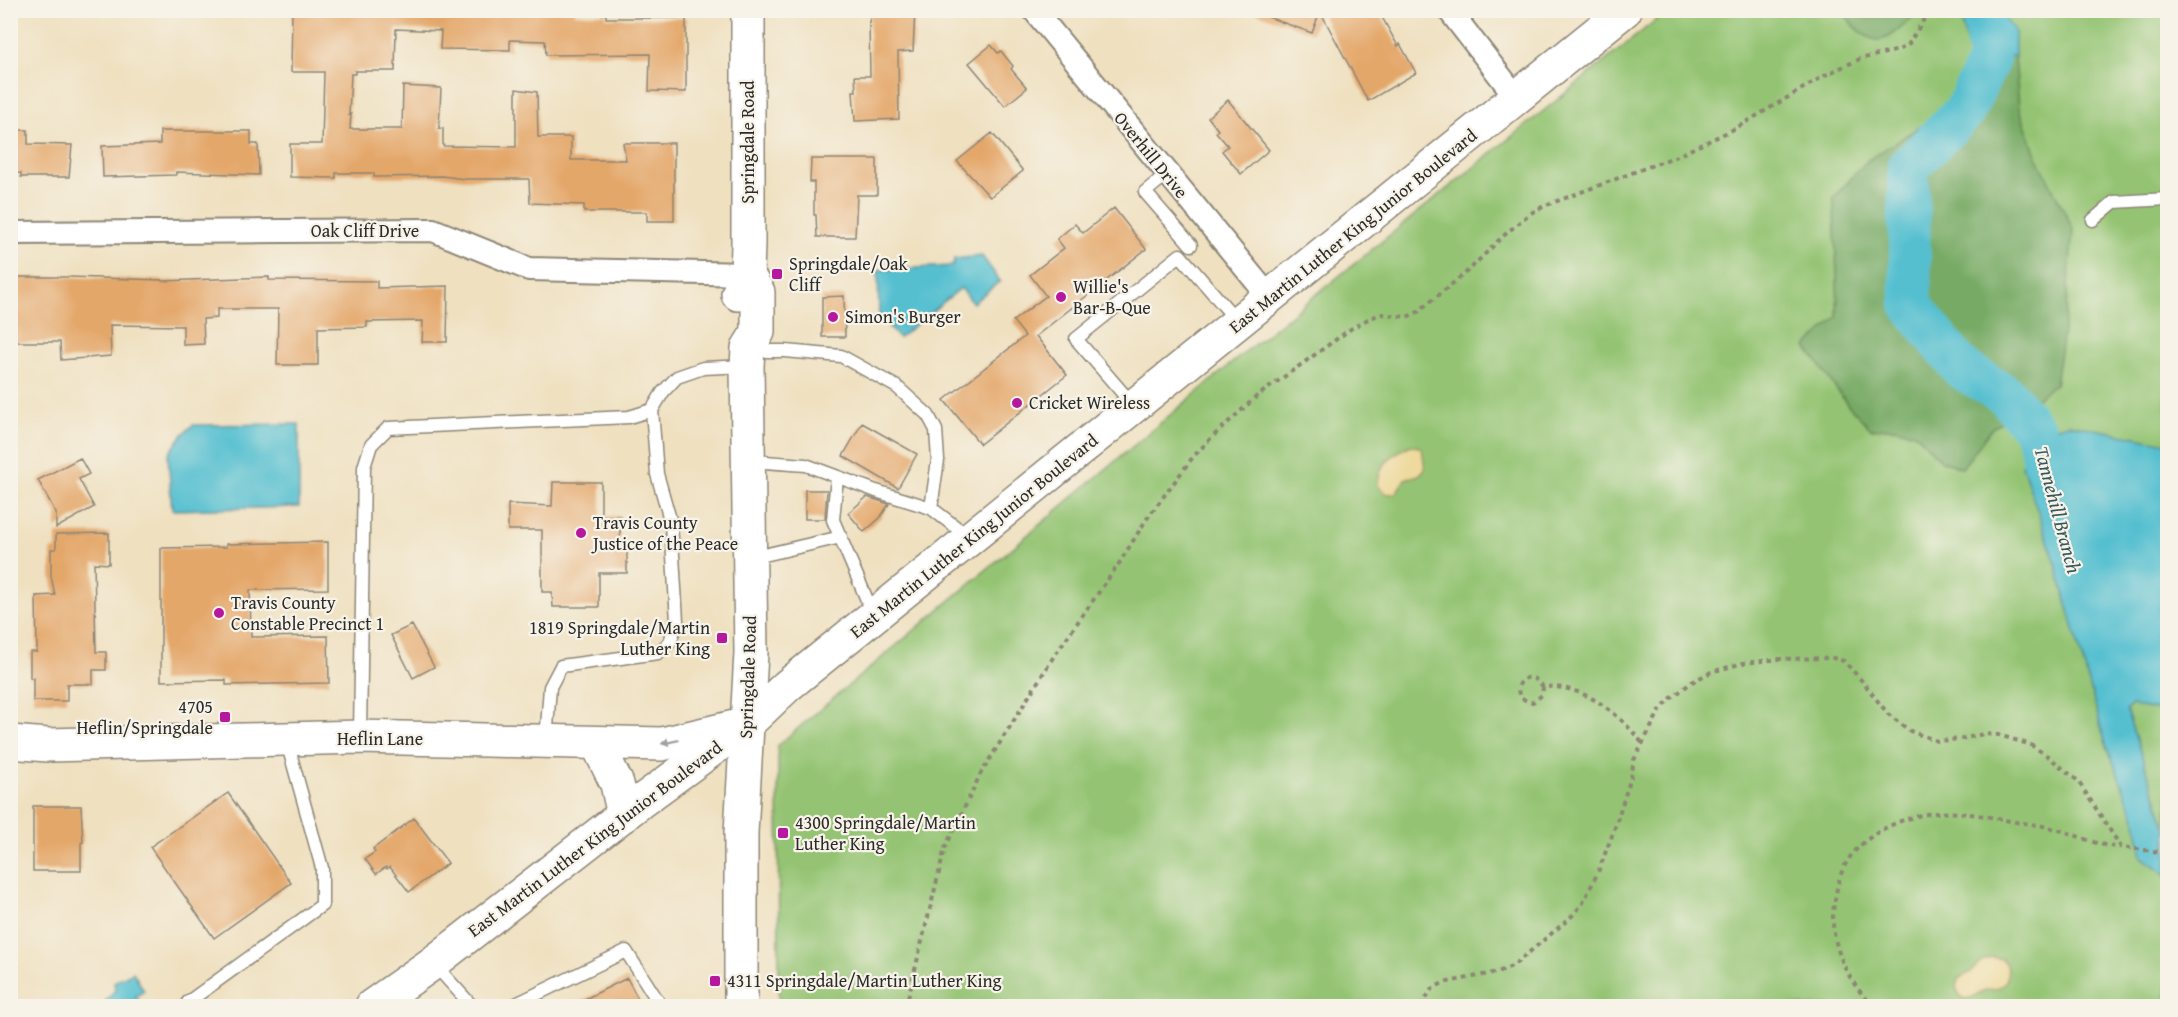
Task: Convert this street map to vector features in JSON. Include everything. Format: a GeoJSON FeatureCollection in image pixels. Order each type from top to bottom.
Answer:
{"type":"FeatureCollection","features":[{"type":"Feature","properties":{"kind":"main road","name":"Springdale Road"},"geometry":{"type":"LineString","coordinates":[[741,1006],[741,833],[751,653],[747,355],[738,330],[738,292],[747,274],[748,10]]}},
{"type":"Feature","properties":{"kind":"main road","name":"East Martin Luther King Junior Boulevard"},"geometry":{"type":"LineString","coordinates":[[372,1006],[434,963],[624,815],[747,724],[787,686],[1625,10]]}},
{"type":"Feature","properties":{"kind":"main road","name":"Heflin Lane"},"geometry":{"type":"LineString","coordinates":[[10,742],[48,745],[360,737],[662,744],[747,724]]}},
{"type":"Feature","properties":{"kind":"main road"},"geometry":{"type":"LineString","coordinates":[[597,743],[617,784],[624,815]]}},
{"type":"Feature","properties":{"kind":"street","name":"Overhill Drive"},"geometry":{"type":"LineString","coordinates":[[1034,10],[1167,174],[1201,237],[1270,298]]}},
{"type":"Feature","properties":{"kind":"street"},"geometry":{"type":"LineString","coordinates":[[1449,10],[1517,98]]}},
{"type":"Feature","properties":{"kind":"street","name":"Oak Cliff Drive"},"geometry":{"type":"LineString","coordinates":[[10,233],[433,230],[529,269],[747,274]]}},
{"type":"Feature","properties":{"kind":"lane"},"geometry":{"type":"LineString","coordinates":[[2092,220],[2114,202],[2168,199]]}},
{"type":"Feature","properties":{"kind":"lane"},"geometry":{"type":"LineString","coordinates":[[1134,407],[1076,339],[1201,237]]}},
{"type":"Feature","properties":{"kind":"lane"},"geometry":{"type":"LineString","coordinates":[[1180,255],[1239,323]]}},
{"type":"Feature","properties":{"kind":"lane"},"geometry":{"type":"LineString","coordinates":[[546,742],[550,687],[561,666],[658,653],[670,642],[677,621],[671,523],[657,474],[652,410],[663,392],[677,377],[747,355],[785,351],[841,356],[897,387],[928,415],[936,430],[938,460],[931,508]]}},
{"type":"Feature","properties":{"kind":"lane"},"geometry":{"type":"LineString","coordinates":[[360,737],[362,514],[364,467],[370,446],[388,428],[629,417],[652,410]]}},
{"type":"Feature","properties":{"kind":"lane"},"geometry":{"type":"LineString","coordinates":[[749,461],[806,465],[876,491],[931,508],[971,538]]}},
{"type":"Feature","properties":{"kind":"lane"},"geometry":{"type":"LineString","coordinates":[[837,477],[833,520],[874,616]]}},
{"type":"Feature","properties":{"kind":"lane"},"geometry":{"type":"LineString","coordinates":[[749,558],[841,537]]}},
{"type":"Feature","properties":{"kind":"lane"},"geometry":{"type":"LineString","coordinates":[[188,1006],[188,1002],[322,905],[322,868],[286,740]]}},
{"type":"Feature","properties":{"kind":"lane"},"geometry":{"type":"LineString","coordinates":[[512,1006],[626,951],[661,1006]]}},
{"type":"Feature","properties":{"kind":"lane"},"geometry":{"type":"LineString","coordinates":[[434,963],[472,1006]]}},
{"type":"Feature","properties":{"kind":"path"},"geometry":{"type":"LineString","coordinates":[[906,1006],[945,848],[981,773],[1054,656],[1120,562],[1146,520],[1193,457],[1211,438],[1257,397],[1352,328],[1381,314],[1407,316],[1418,312],[1470,269],[1501,238],[1530,214],[1544,206],[1677,156],[1736,128],[1829,73],[1860,58],[1899,50],[1908,45],[1926,16],[1933,10]]}},
{"type":"Feature","properties":{"kind":"path"},"geometry":{"type":"LineString","coordinates":[[2080,10],[2086,13],[2105,10]]}},
{"type":"Feature","properties":{"kind":"path"},"geometry":{"type":"LineString","coordinates":[[1421,1006],[1432,989],[1443,983],[1482,976],[1514,966],[1555,932],[1582,905],[1613,833],[1631,777],[1634,760],[1659,712],[1669,700],[1692,682],[1711,672],[1743,663],[1779,659],[1833,658],[1844,661],[1888,714],[1910,731],[1937,741],[1983,734],[1999,735],[2031,745],[2078,781],[2121,847]]}},
{"type":"Feature","properties":{"kind":"path"},"geometry":{"type":"LineString","coordinates":[[1530,677],[1538,680],[1543,687],[1542,695],[1533,702],[1527,702],[1518,692],[1519,684],[1530,677]]}},
{"type":"Feature","properties":{"kind":"path"},"geometry":{"type":"LineString","coordinates":[[1543,687],[1554,686],[1580,692],[1605,707],[1628,725],[1642,742]]}},
{"type":"Feature","properties":{"kind":"path"},"geometry":{"type":"LineString","coordinates":[[1874,1006],[1864,998],[1839,952],[1833,936],[1833,910],[1836,890],[1844,868],[1854,853],[1881,831],[1918,816],[1954,812],[2042,826],[2072,833],[2108,847],[2168,853]]}},
{"type":"Feature","properties":{"kind":"green space"},"geometry":{"type":"Polygon","coordinates":[[[1667,11],[2167,11],[2167,1006],[779,1006],[778,745],[1239,357],[1667,11]]]}},
{"type":"Feature","properties":{"kind":"green space"},"geometry":{"type":"Polygon","coordinates":[[[1841,11],[1919,11],[1897,32],[1880,40],[1863,34],[1841,11]]]}},
{"type":"Feature","properties":{"kind":"green space"},"geometry":{"type":"Polygon","coordinates":[[[2015,56],[2019,107],[2036,155],[2073,229],[2065,319],[2055,384],[1992,428],[1962,468],[1942,461],[1915,433],[1894,428],[1871,429],[1848,405],[1806,347],[1837,317],[1834,197],[1868,160],[1929,121],[1959,87],[1970,59],[2015,56]]]}},
{"type":"Feature","properties":{"kind":"sand"},"geometry":{"type":"Polygon","coordinates":[[[1411,445],[1422,448],[1425,469],[1419,475],[1405,479],[1396,493],[1386,494],[1378,486],[1383,466],[1392,456],[1411,445]]]}},
{"type":"Feature","properties":{"kind":"sand"},"geometry":{"type":"Polygon","coordinates":[[[1991,957],[2002,959],[2004,962],[2008,974],[2006,982],[1997,988],[1985,990],[1968,999],[1961,997],[1956,987],[1958,979],[1971,972],[1980,962],[1991,957]]]}},
{"type":"Feature","properties":{"kind":"water"},"geometry":{"type":"Polygon","coordinates":[[[1961,11],[1998,11],[2015,31],[2015,56],[1970,59],[1961,11]]]}},
{"type":"Feature","properties":{"kind":"water"},"geometry":{"type":"Polygon","coordinates":[[[982,256],[1000,281],[973,303],[961,288],[899,338],[879,316],[878,270],[953,266],[954,259],[982,256]]]}},
{"type":"Feature","properties":{"kind":"water"},"geometry":{"type":"Polygon","coordinates":[[[299,424],[299,507],[172,510],[168,455],[183,434],[193,425],[299,424]]]}},
{"type":"Feature","properties":{"kind":"water"},"geometry":{"type":"Polygon","coordinates":[[[2069,424],[2167,443],[2167,709],[2157,710],[2132,706],[2126,710],[2167,829],[2167,875],[2142,857],[2136,821],[2104,738],[2056,564],[2022,466],[2036,432],[2069,424]]]}},
{"type":"Feature","properties":{"kind":"water"},"geometry":{"type":"Polygon","coordinates":[[[133,972],[144,991],[136,996],[142,1006],[105,1006],[105,1002],[115,990],[114,982],[133,972]]]}},
{"type":"Feature","properties":{"kind":"building"},"geometry":{"type":"Polygon","coordinates":[[[292,10],[575,10],[575,14],[606,14],[606,18],[686,18],[686,92],[649,91],[650,54],[546,55],[545,41],[510,40],[510,50],[440,49],[441,31],[396,29],[395,71],[355,71],[355,74],[351,74],[350,129],[402,129],[403,86],[441,88],[439,129],[443,128],[443,146],[516,147],[516,89],[537,92],[538,137],[571,137],[571,160],[626,160],[623,143],[674,143],[674,221],[647,221],[647,212],[584,212],[584,205],[530,203],[529,179],[465,179],[442,176],[374,177],[374,173],[336,173],[336,178],[290,177],[290,144],[322,144],[324,72],[291,72],[292,10]]]}},
{"type":"Feature","properties":{"kind":"building"},"geometry":{"type":"Polygon","coordinates":[[[870,10],[915,10],[913,51],[898,52],[899,119],[855,121],[853,91],[856,91],[855,76],[870,76],[870,10]]]}},
{"type":"Feature","properties":{"kind":"building"},"geometry":{"type":"Polygon","coordinates":[[[1257,10],[1378,10],[1416,73],[1368,101],[1320,11],[1312,33],[1257,13],[1257,10]]]}},
{"type":"Feature","properties":{"kind":"building"},"geometry":{"type":"Polygon","coordinates":[[[991,45],[998,53],[1001,51],[1013,66],[1011,69],[1027,88],[1005,106],[969,63],[991,45]]]}},
{"type":"Feature","properties":{"kind":"building"},"geometry":{"type":"Polygon","coordinates":[[[1228,100],[1269,150],[1241,174],[1222,151],[1228,146],[1216,132],[1218,130],[1208,117],[1228,100]]]}},
{"type":"Feature","properties":{"kind":"building"},"geometry":{"type":"Polygon","coordinates":[[[10,130],[28,130],[28,144],[72,145],[69,177],[21,177],[21,173],[10,174],[10,130]]]}},
{"type":"Feature","properties":{"kind":"building"},"geometry":{"type":"Polygon","coordinates":[[[160,131],[251,131],[251,144],[258,144],[259,175],[176,172],[176,175],[103,177],[102,146],[160,144],[160,131]]]}},
{"type":"Feature","properties":{"kind":"building"},"geometry":{"type":"Polygon","coordinates":[[[992,133],[1023,171],[990,197],[957,161],[992,133]]]}},
{"type":"Feature","properties":{"kind":"building"},"geometry":{"type":"Polygon","coordinates":[[[811,159],[877,159],[877,195],[857,195],[855,237],[817,237],[814,182],[810,182],[811,159]]]}},
{"type":"Feature","properties":{"kind":"building"},"geometry":{"type":"Polygon","coordinates":[[[1114,208],[1146,249],[1036,336],[1067,375],[980,444],[944,400],[1025,336],[1013,321],[1046,296],[1030,275],[1064,248],[1057,239],[1075,224],[1083,233],[1114,208]]]}},
{"type":"Feature","properties":{"kind":"building"},"geometry":{"type":"Polygon","coordinates":[[[10,277],[162,281],[269,277],[269,280],[377,281],[377,288],[448,286],[447,342],[422,342],[423,321],[367,322],[367,327],[318,328],[318,365],[277,365],[278,309],[217,309],[217,318],[203,319],[204,344],[183,345],[183,326],[110,325],[111,356],[61,360],[60,342],[10,342],[10,277]]]}},
{"type":"Feature","properties":{"kind":"building","name":"Simon's Burger"},"geometry":{"type":"Polygon","coordinates":[[[844,296],[845,337],[822,337],[822,297],[844,296]]]}},
{"type":"Feature","properties":{"kind":"building"},"geometry":{"type":"Polygon","coordinates":[[[862,423],[917,454],[898,488],[843,456],[862,423]]]}},
{"type":"Feature","properties":{"kind":"building"},"geometry":{"type":"Polygon","coordinates":[[[80,458],[89,474],[79,479],[94,507],[56,528],[56,513],[38,480],[80,458]]]}},
{"type":"Feature","properties":{"kind":"building","name":"Travis County Justice of the Peace"},"geometry":{"type":"Polygon","coordinates":[[[553,482],[601,482],[601,516],[620,516],[620,549],[627,550],[627,573],[599,573],[599,607],[553,607],[552,592],[542,592],[542,530],[508,530],[508,504],[552,506],[553,482]]]}},
{"type":"Feature","properties":{"kind":"building"},"geometry":{"type":"Polygon","coordinates":[[[805,490],[827,490],[825,519],[805,519],[805,490]]]}},
{"type":"Feature","properties":{"kind":"building"},"geometry":{"type":"Polygon","coordinates":[[[867,497],[889,504],[880,518],[864,532],[848,513],[867,497]]]}},
{"type":"Feature","properties":{"kind":"building"},"geometry":{"type":"Polygon","coordinates":[[[109,533],[109,564],[94,563],[96,652],[106,652],[106,670],[93,670],[93,684],[67,684],[67,701],[33,701],[30,652],[37,652],[36,596],[55,595],[51,576],[51,549],[56,549],[56,534],[109,533]]]}},
{"type":"Feature","properties":{"kind":"building","name":"Travis County Constable Precinct 1"},"geometry":{"type":"Polygon","coordinates":[[[328,542],[328,589],[250,590],[251,637],[328,636],[329,683],[226,685],[226,680],[161,681],[161,548],[328,542]]]}},
{"type":"Feature","properties":{"kind":"building"},"geometry":{"type":"Polygon","coordinates":[[[412,625],[434,667],[413,678],[391,635],[412,625]]]}},
{"type":"Feature","properties":{"kind":"building"},"geometry":{"type":"Polygon","coordinates":[[[228,793],[291,883],[214,938],[150,847],[228,793]]]}},
{"type":"Feature","properties":{"kind":"building"},"geometry":{"type":"Polygon","coordinates":[[[33,806],[81,806],[83,842],[81,843],[81,871],[33,871],[33,806]]]}},
{"type":"Feature","properties":{"kind":"building"},"geometry":{"type":"Polygon","coordinates":[[[414,818],[448,863],[409,892],[390,867],[376,874],[365,859],[375,852],[373,849],[414,818]]]}},
{"type":"Feature","properties":{"kind":"building"},"geometry":{"type":"Polygon","coordinates":[[[627,978],[642,1006],[571,1006],[627,978]]]}},
{"type":"Feature","properties":{"kind":"waterway","name":"Tannehill Branch"},"geometry":{"type":"LineString","coordinates":[[1983,10],[1989,59],[1964,112],[1908,167],[1911,305],[1961,368],[2007,396],[2036,432],[2052,488]]}},
{"type":"Feature","properties":{"kind":"place","name":"Springdale/Oak Cliff"},"geometry":{"type":"Point","coordinates":[777,274]}},
{"type":"Feature","properties":{"kind":"place","name":"Willie's Bar-B-Que"},"geometry":{"type":"Point","coordinates":[1061,297]}},
{"type":"Feature","properties":{"kind":"place","name":"Simon's Burger"},"geometry":{"type":"Point","coordinates":[833,317]}},
{"type":"Feature","properties":{"kind":"place","name":"Cricket Wireless"},"geometry":{"type":"Point","coordinates":[1017,403]}},
{"type":"Feature","properties":{"kind":"place","name":"Travis County Justice of the Peace"},"geometry":{"type":"Point","coordinates":[581,533]}},
{"type":"Feature","properties":{"kind":"place","name":"Travis County Constable Precinct 1"},"geometry":{"type":"Point","coordinates":[219,613]}},
{"type":"Feature","properties":{"kind":"place","name":"1819 Springdale/Martin Luther King"},"geometry":{"type":"Point","coordinates":[722,638]}},
{"type":"Feature","properties":{"kind":"place","name":"4705 Heflin/Springdale"},"geometry":{"type":"Point","coordinates":[225,717]}},
{"type":"Feature","properties":{"kind":"place","name":"4300 Springdale/Martin Luther King"},"geometry":{"type":"Point","coordinates":[783,833]}},
{"type":"Feature","properties":{"kind":"place","name":"4311 Springdale/Martin Luther King"},"geometry":{"type":"Point","coordinates":[715,981]}}]}
